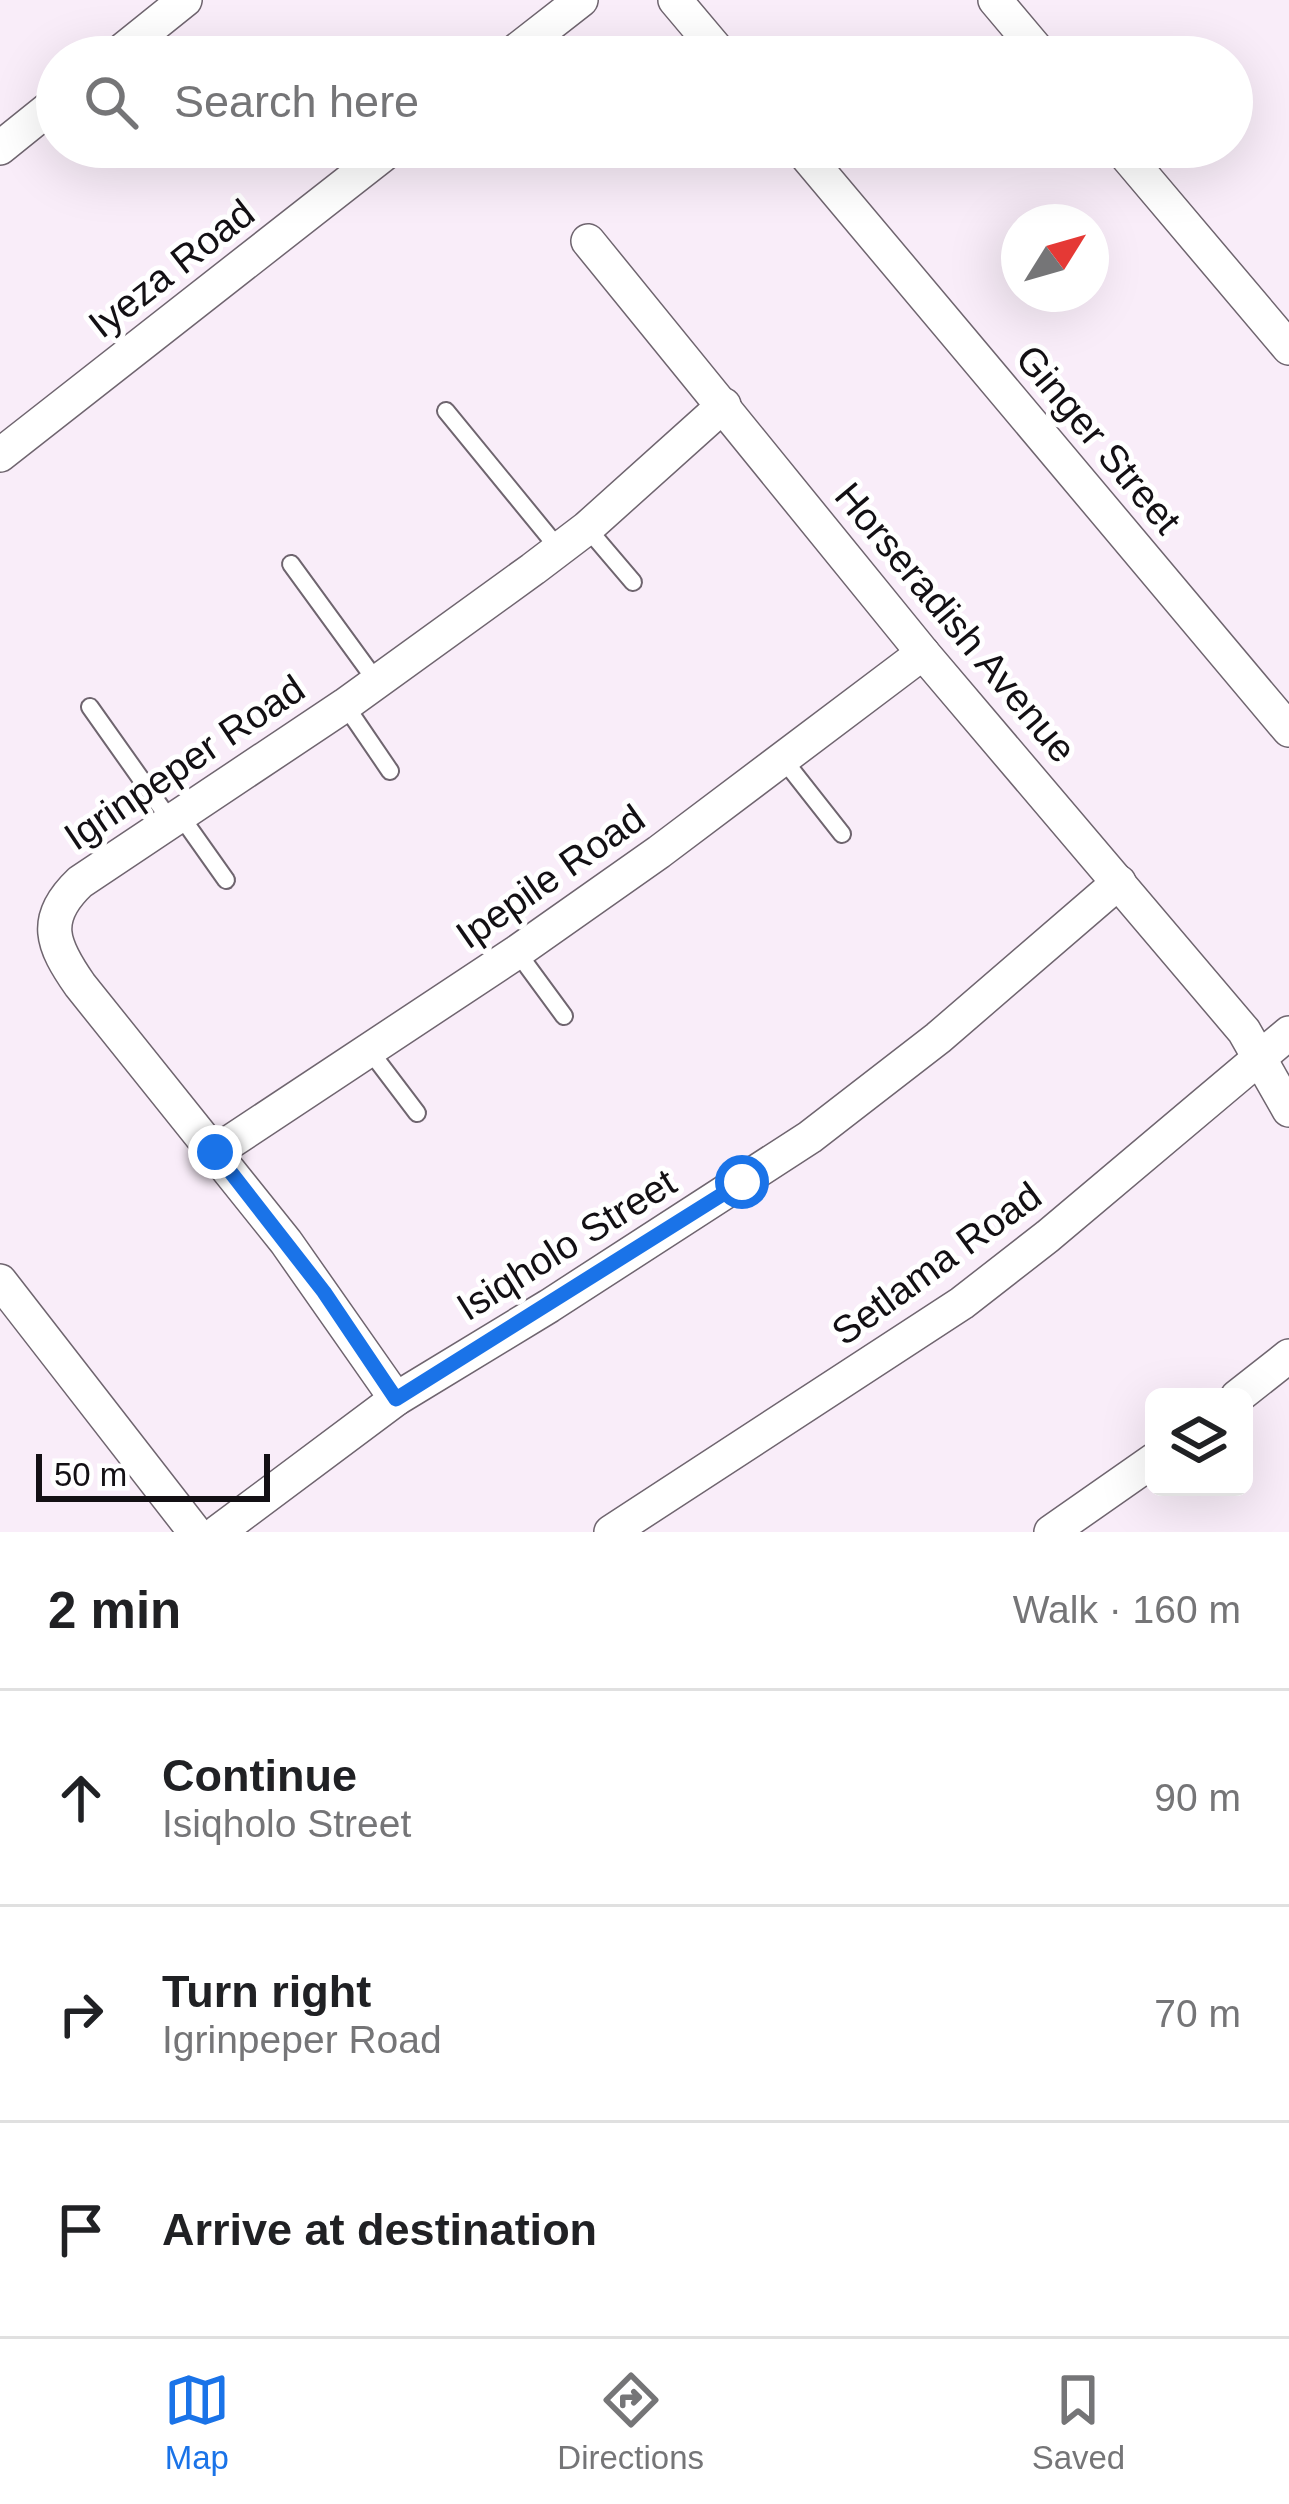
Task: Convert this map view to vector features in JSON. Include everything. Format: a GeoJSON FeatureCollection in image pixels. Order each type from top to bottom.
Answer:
{"type":"FeatureCollection","features":[{"type":"Feature","properties":{"kind":"street"},"geometry":{"type":"LineString","coordinates":[[140,36],[185,0]]}},
{"type":"Feature","properties":{"kind":"street"},"geometry":{"type":"LineString","coordinates":[[535,36],[581,0]]}},
{"type":"Feature","properties":{"kind":"street"},"geometry":{"type":"LineString","coordinates":[[675,0],[705,36]]}},
{"type":"Feature","properties":{"kind":"street"},"geometry":{"type":"LineString","coordinates":[[995,0],[1025,36]]}},
{"type":"Feature","properties":{"kind":"street"},"geometry":{"type":"LineString","coordinates":[[0,148],[36,120]]}},
{"type":"Feature","properties":{"kind":"street","name":"Iyeza Road"},"geometry":{"type":"LineString","coordinates":[[0,455],[366,168]]}},
{"type":"Feature","properties":{"kind":"street","name":"Ginger Street"},"geometry":{"type":"LineString","coordinates":[[817,168],[1289,730]]}},
{"type":"Feature","properties":{"kind":"street"},"geometry":{"type":"LineString","coordinates":[[1137,168],[1289,348]]}},
{"type":"Feature","properties":{"kind":"street","name":"Horseradish Avenue"},"geometry":{"type":"LineString","coordinates":[[588,241],[923,652],[1244,1031],[1289,1110]]}},
{"type":"Feature","properties":{"kind":"street","name":"Igrinpeper Road"},"geometry":{"type":"LineString","coordinates":[[396,1399],[324,1292],[80,985],[56,946],[55,921],[66,896],[559,550],[724,405]]}},
{"type":"Feature","properties":{"kind":"street","name":"Ipepile Road"},"geometry":{"type":"LineString","coordinates":[[215,1152],[517,952],[923,652]]}},
{"type":"Feature","properties":{"kind":"street","name":"Isiqholo Street"},"geometry":{"type":"LineString","coordinates":[[218,1532],[396,1399],[810,1137],[922,1051],[1120,882]]}},
{"type":"Feature","properties":{"kind":"street","name":"Setlama Road"},"geometry":{"type":"LineString","coordinates":[[611,1532],[962,1303],[1289,1033]]}},
{"type":"Feature","properties":{"kind":"street"},"geometry":{"type":"LineString","coordinates":[[0,1281],[195,1532]]}},
{"type":"Feature","properties":{"kind":"street"},"geometry":{"type":"LineString","coordinates":[[1249,1388],[1289,1356]]}},
{"type":"Feature","properties":{"kind":"street"},"geometry":{"type":"LineString","coordinates":[[1051,1532],[1145,1466]]}},
{"type":"Feature","properties":{"kind":"lane"},"geometry":{"type":"LineString","coordinates":[[446,412],[559,550]]}},
{"type":"Feature","properties":{"kind":"lane"},"geometry":{"type":"LineString","coordinates":[[587,528],[633,582]]}},
{"type":"Feature","properties":{"kind":"lane"},"geometry":{"type":"LineString","coordinates":[[291,564],[377,682]]}},
{"type":"Feature","properties":{"kind":"lane"},"geometry":{"type":"LineString","coordinates":[[345,704],[390,771]]}},
{"type":"Feature","properties":{"kind":"lane"},"geometry":{"type":"LineString","coordinates":[[90,707],[226,880]]}},
{"type":"Feature","properties":{"kind":"lane"},"geometry":{"type":"LineString","coordinates":[[783,759],[842,834]]}},
{"type":"Feature","properties":{"kind":"lane"},"geometry":{"type":"LineString","coordinates":[[517,952],[563,1016]]}},
{"type":"Feature","properties":{"kind":"lane"},"geometry":{"type":"LineString","coordinates":[[370,1051],[417,1114]]}},
{"type":"Feature","properties":{"kind":"route"},"geometry":{"type":"LineString","coordinates":[[215,1152],[324,1292],[396,1399],[742,1182]]}}]}
